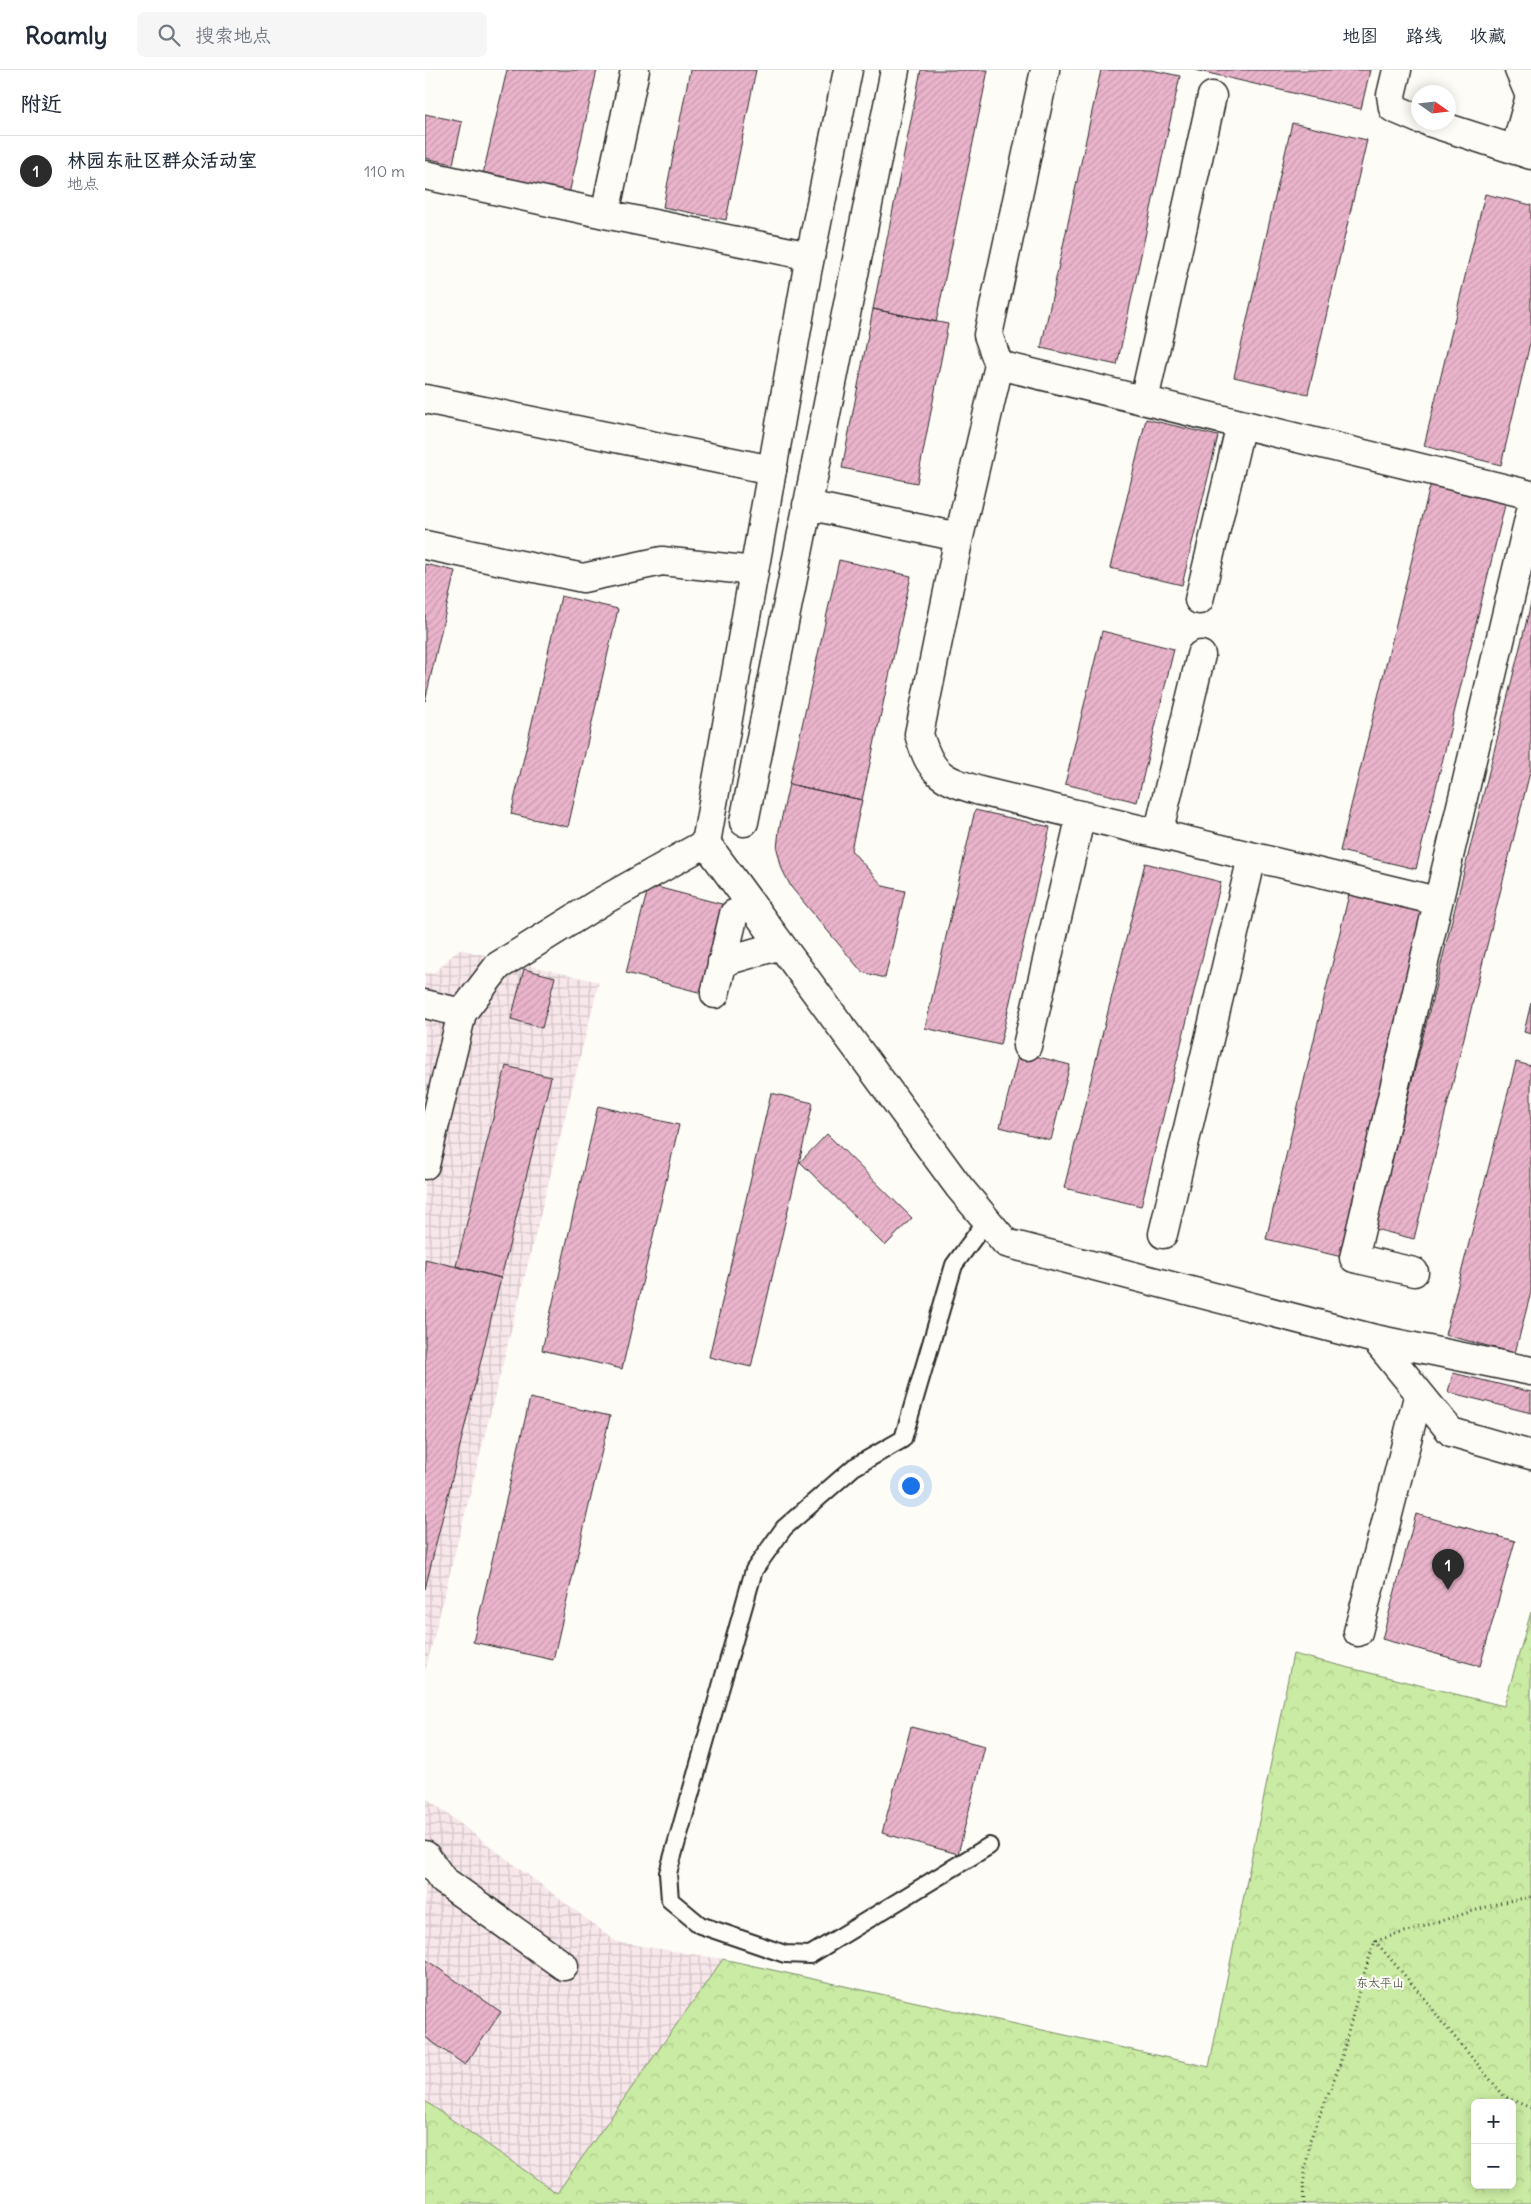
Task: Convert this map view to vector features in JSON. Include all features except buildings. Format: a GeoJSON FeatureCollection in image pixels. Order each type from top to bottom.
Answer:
{"type":"FeatureCollection","features":[{"type":"Feature","properties":{"kind":"street"},"geometry":{"type":"LineString","coordinates":[[605,214],[635,70]]}},
{"type":"Feature","properties":{"kind":"street"},"geometry":{"type":"LineString","coordinates":[[848,70],[810,256],[706,843],[959,1187],[1006,1243],[1375,1339],[1531,1370]]}},
{"type":"Feature","properties":{"kind":"street"},"geometry":{"type":"LineString","coordinates":[[744,822],[895,70]]}},
{"type":"Feature","properties":{"kind":"street"},"geometry":{"type":"LineString","coordinates":[[1045,70],[988,335],[999,365],[959,537],[919,734],[926,758],[939,774],[954,783],[980,791],[1437,901]]}},
{"type":"Feature","properties":{"kind":"street"},"geometry":{"type":"LineString","coordinates":[[1397,70],[1391,95],[1393,108],[1411,116]]}},
{"type":"Feature","properties":{"kind":"street"},"geometry":{"type":"LineString","coordinates":[[1453,130],[1523,153],[1530,96],[1519,70]]}},
{"type":"Feature","properties":{"kind":"street"},"geometry":{"type":"LineString","coordinates":[[1144,400],[1212,96]]}},
{"type":"Feature","properties":{"kind":"street"},"geometry":{"type":"LineString","coordinates":[[425,175],[810,256]]}},
{"type":"Feature","properties":{"kind":"street"},"geometry":{"type":"LineString","coordinates":[[999,365],[1531,494]]}},
{"type":"Feature","properties":{"kind":"street"},"geometry":{"type":"LineString","coordinates":[[425,399],[772,470]]}},
{"type":"Feature","properties":{"kind":"street"},"geometry":{"type":"LineString","coordinates":[[1199,600],[1241,424]]}},
{"type":"Feature","properties":{"kind":"street"},"geometry":{"type":"LineString","coordinates":[[807,505],[959,537]]}},
{"type":"Feature","properties":{"kind":"street"},"geometry":{"type":"LineString","coordinates":[[1414,1272],[1354,1258],[1531,510]]}},
{"type":"Feature","properties":{"kind":"street"},"geometry":{"type":"LineString","coordinates":[[425,545],[583,578],[662,561],[755,571]]}},
{"type":"Feature","properties":{"kind":"street"},"geometry":{"type":"LineString","coordinates":[[1158,834],[1201,655]]}},
{"type":"Feature","properties":{"kind":"street"},"geometry":{"type":"LineString","coordinates":[[1027,1046],[1081,815]]}},
{"type":"Feature","properties":{"kind":"street"},"geometry":{"type":"LineString","coordinates":[[425,1165],[463,1013],[497,966],[599,903],[706,843]]}},
{"type":"Feature","properties":{"kind":"street"},"geometry":{"type":"LineString","coordinates":[[1163,1234],[1252,857]]}},
{"type":"Feature","properties":{"kind":"street"},"geometry":{"type":"LineString","coordinates":[[715,994],[734,914]]}},
{"type":"Feature","properties":{"kind":"street"},"geometry":{"type":"LineString","coordinates":[[722,962],[781,945]]}},
{"type":"Feature","properties":{"kind":"street"},"geometry":{"type":"LineString","coordinates":[[425,1004],[463,1013]]}},
{"type":"Feature","properties":{"kind":"street"},"geometry":{"type":"LineString","coordinates":[[1375,1339],[1451,1432],[1531,1455]]}},
{"type":"Feature","properties":{"kind":"street"},"geometry":{"type":"LineString","coordinates":[[1358,1632],[1419,1392]]}},
{"type":"Feature","properties":{"kind":"street"},"geometry":{"type":"LineString","coordinates":[[425,1855],[443,1880],[564,1966]]}},
{"type":"Feature","properties":{"kind":"lane"},"geometry":{"type":"LineString","coordinates":[[987,1220],[954,1265],[903,1439],[855,1468],[784,1528],[754,1570],[668,1873],[670,1900],[700,1925],[785,1954],[811,1955],[989,1846]]}},
{"type":"Feature","properties":{"kind":"path"},"geometry":{"type":"LineString","coordinates":[[1375,1941],[1503,1902],[1531,1896]]}},
{"type":"Feature","properties":{"kind":"path"},"geometry":{"type":"LineString","coordinates":[[1375,1941],[1425,1998],[1442,2022],[1505,2098],[1531,2108]]}},
{"type":"Feature","properties":{"kind":"path"},"geometry":{"type":"LineString","coordinates":[[1304,2204],[1303,2185],[1310,2140],[1341,2064],[1361,1983],[1375,1941]]}},
{"type":"Feature","properties":{"kind":"shaded area"},"geometry":{"type":"Polygon","coordinates":[[[459,949],[599,982],[425,1672],[425,972],[433,974],[459,949]]]}},
{"type":"Feature","properties":{"kind":"shaded area"},"geometry":{"type":"Polygon","coordinates":[[[425,1797],[617,1942],[723,1959],[557,2193],[425,2101],[425,1797]]]}},
{"type":"Feature","properties":{"kind":"green space","name":"东太平山"},"geometry":{"type":"Polygon","coordinates":[[[1531,1612],[1531,2204],[425,2204],[425,2101],[557,2193],[723,1959],[1209,2067],[1293,1654],[1504,1706],[1531,1612]]]}},
{"type":"Feature","properties":{"kind":"place","name":"林园东社区群众活动室"},"geometry":{"type":"Point","coordinates":[1448,1590]}}]}
